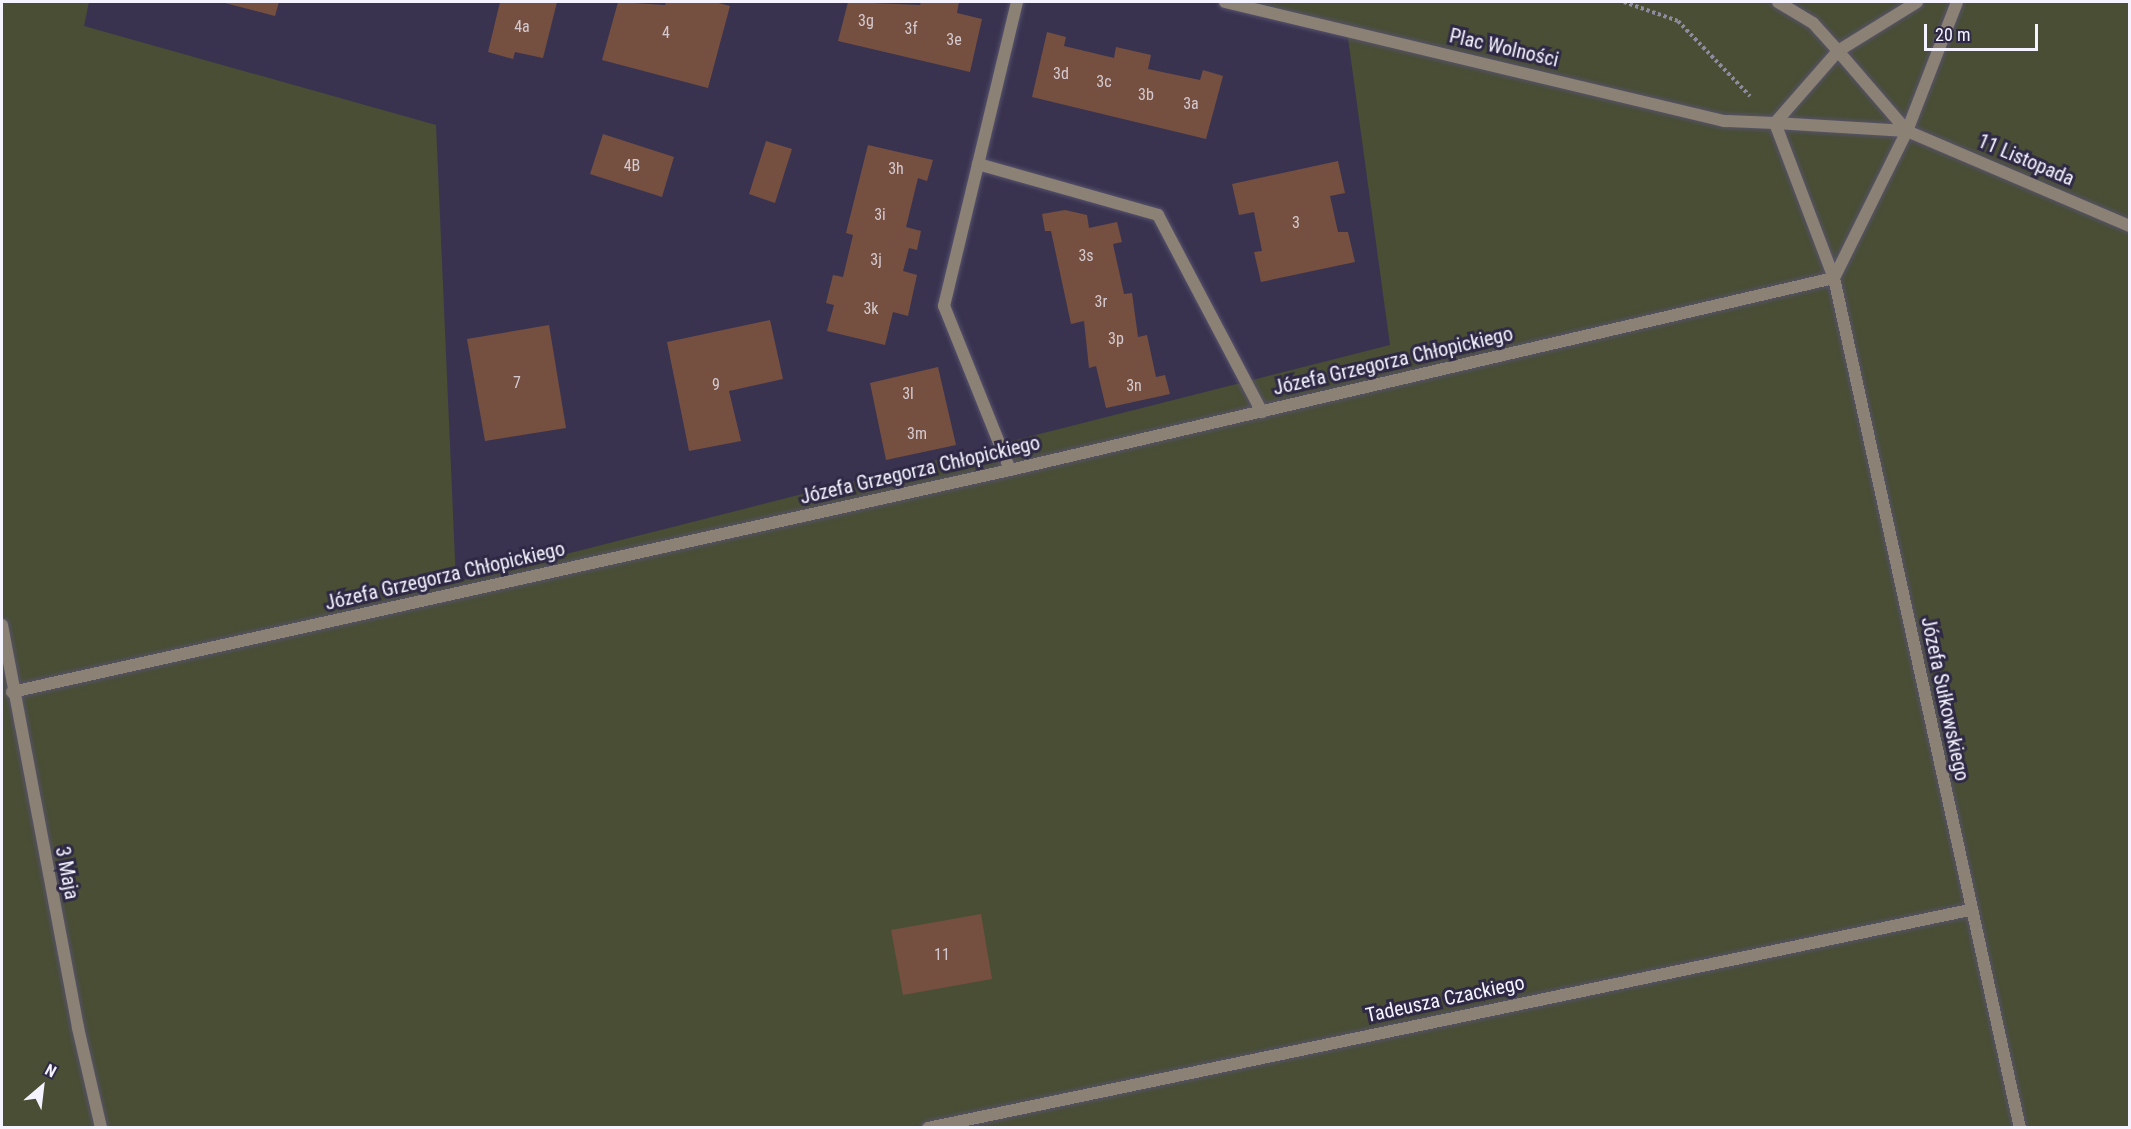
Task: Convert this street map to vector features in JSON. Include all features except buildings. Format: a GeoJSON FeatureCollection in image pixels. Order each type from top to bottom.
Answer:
{"type":"FeatureCollection","features":[{"type":"Feature","properties":{"kind":"street"},"geometry":{"type":"LineString","coordinates":[[1010,470],[944,306],[1017,2]]}},
{"type":"Feature","properties":{"kind":"street","name":"Plac Wolności"},"geometry":{"type":"LineString","coordinates":[[1225,2],[1724,121],[1907,131]]}},
{"type":"Feature","properties":{"kind":"street"},"geometry":{"type":"LineString","coordinates":[[1778,2],[1813,23],[1907,131]]}},
{"type":"Feature","properties":{"kind":"street"},"geometry":{"type":"LineString","coordinates":[[1775,123],[1838,51],[1917,2]]}},
{"type":"Feature","properties":{"kind":"street"},"geometry":{"type":"LineString","coordinates":[[1834,278],[1907,131],[1957,2]]}},
{"type":"Feature","properties":{"kind":"street","name":"Józefa Sułkowskiego"},"geometry":{"type":"LineString","coordinates":[[1775,123],[1834,278],[1970,909],[2020,1128]]}},
{"type":"Feature","properties":{"kind":"street","name":"11 Listopada"},"geometry":{"type":"LineString","coordinates":[[1907,131],[2130,226]]}},
{"type":"Feature","properties":{"kind":"street"},"geometry":{"type":"LineString","coordinates":[[978,164],[1158,215],[1262,412]]}},
{"type":"Feature","properties":{"kind":"street","name":"Józefa Grzegorza Chłopickiego"},"geometry":{"type":"LineString","coordinates":[[12,692],[1010,470],[1834,278]]}},
{"type":"Feature","properties":{"kind":"street","name":"3 Maja"},"geometry":{"type":"LineString","coordinates":[[2,625],[12,692],[78,1028],[102,1128]]}},
{"type":"Feature","properties":{"kind":"street","name":"Tadeusza Czackiego"},"geometry":{"type":"LineString","coordinates":[[928,1128],[1970,909]]}},
{"type":"Feature","properties":{"kind":"path"},"geometry":{"type":"LineString","coordinates":[[1624,2],[1678,21],[1775,123]]}},
{"type":"Feature","properties":{"kind":"green space"},"geometry":{"type":"Polygon","coordinates":[[[2,2],[89,2],[84,26],[436,125],[456,582],[1390,345],[1347,31],[1225,2],[2129,2],[2129,1127],[2,1128],[2,2]]]}}]}
